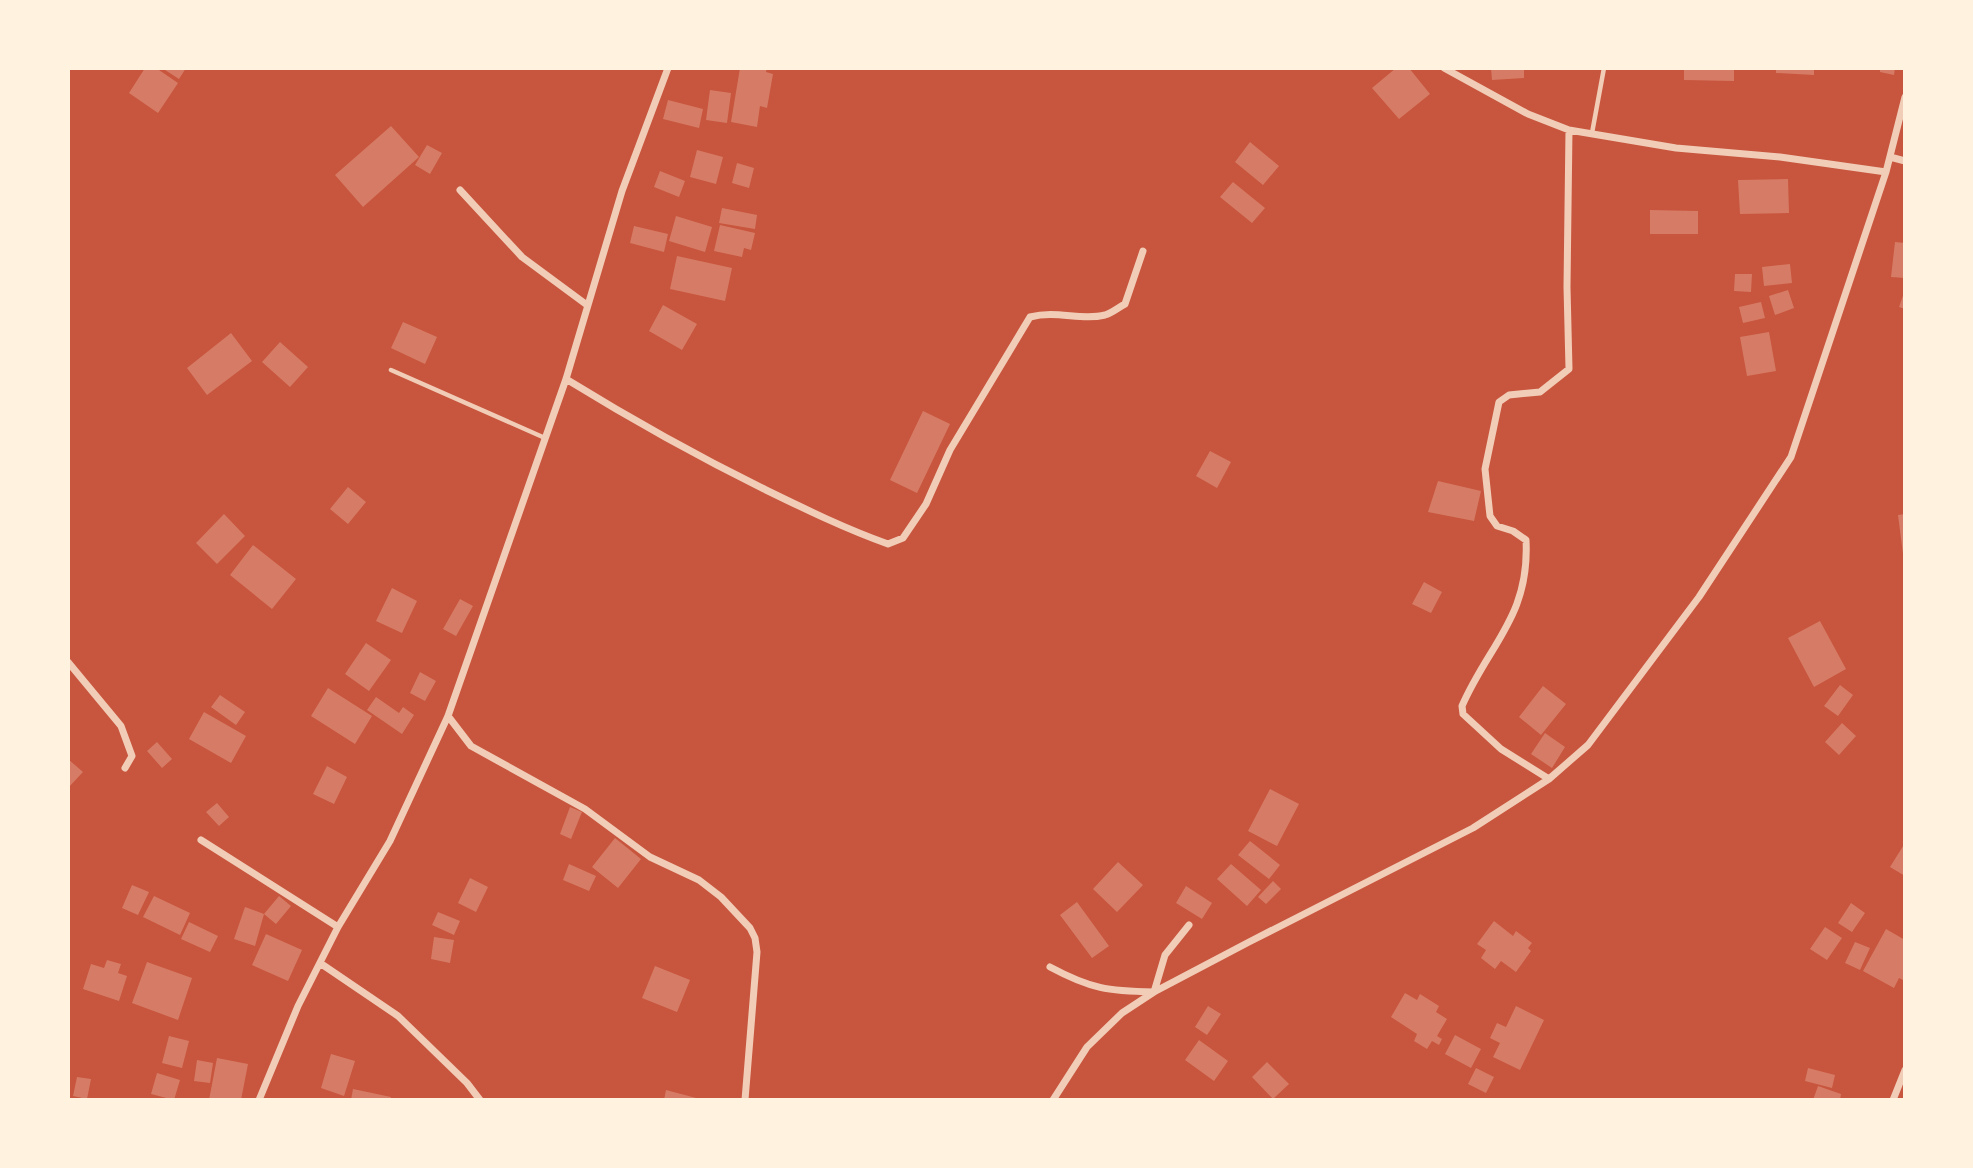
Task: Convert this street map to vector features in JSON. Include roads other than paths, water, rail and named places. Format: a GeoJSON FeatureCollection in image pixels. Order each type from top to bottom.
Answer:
{"type":"FeatureCollection","features":[{"type":"Feature","properties":{"kind":"street"},"geometry":{"type":"LineString","coordinates":[[259,1100],[270,1069],[320,963],[338,927],[390,841],[448,716],[566,379],[622,191],[668,68]]}},
{"type":"Feature","properties":{"kind":"street"},"geometry":{"type":"LineString","coordinates":[[1444,68],[1528,114],[1569,130],[1676,148],[1780,157],[1886,172]]}},
{"type":"Feature","properties":{"kind":"street"},"geometry":{"type":"LineString","coordinates":[[1053,1100],[1087,1047],[1122,1013],[1154,992],[1473,828],[1549,779],[1588,745],[1699,597],[1791,457],[1886,172],[1905,97]]}},
{"type":"Feature","properties":{"kind":"street"},"geometry":{"type":"LineString","coordinates":[[1549,779],[1501,749],[1463,714],[1462,706],[1520,602],[1527,560],[1527,540],[1513,531],[1497,526],[1490,516],[1485,468],[1499,402],[1509,395],[1540,391],[1569,369],[1569,130]]}},
{"type":"Feature","properties":{"kind":"street"},"geometry":{"type":"LineString","coordinates":[[1890,157],[1905,161]]}},
{"type":"Feature","properties":{"kind":"street"},"geometry":{"type":"LineString","coordinates":[[460,190],[522,257],[587,305]]}},
{"type":"Feature","properties":{"kind":"street"},"geometry":{"type":"LineString","coordinates":[[566,379],[632,420],[703,459],[844,528],[888,544],[903,538],[926,504],[950,450],[1030,317],[1060,313],[1089,316],[1107,314],[1125,304],[1143,251]]}},
{"type":"Feature","properties":{"kind":"street"},"geometry":{"type":"LineString","coordinates":[[68,662],[121,726],[132,756],[125,768]]}},
{"type":"Feature","properties":{"kind":"street"},"geometry":{"type":"LineString","coordinates":[[448,716],[471,746],[585,809],[650,857],[699,880],[730,906],[750,928],[757,952],[745,1100]]}},
{"type":"Feature","properties":{"kind":"street"},"geometry":{"type":"LineString","coordinates":[[201,840],[338,927]]}},
{"type":"Feature","properties":{"kind":"street"},"geometry":{"type":"LineString","coordinates":[[1154,992],[1166,955],[1189,925]]}},
{"type":"Feature","properties":{"kind":"street"},"geometry":{"type":"LineString","coordinates":[[320,963],[398,1016],[467,1083],[480,1100]]}},
{"type":"Feature","properties":{"kind":"street"},"geometry":{"type":"LineString","coordinates":[[1050,967],[1080,983],[1113,992],[1154,992]]}},
{"type":"Feature","properties":{"kind":"street"},"geometry":{"type":"LineString","coordinates":[[1893,1100],[1905,1070]]}},
{"type":"Feature","properties":{"kind":"lane"},"geometry":{"type":"LineString","coordinates":[[1592,134],[1604,68]]}},
{"type":"Feature","properties":{"kind":"lane"},"geometry":{"type":"LineString","coordinates":[[391,370],[546,438]]}}]}
